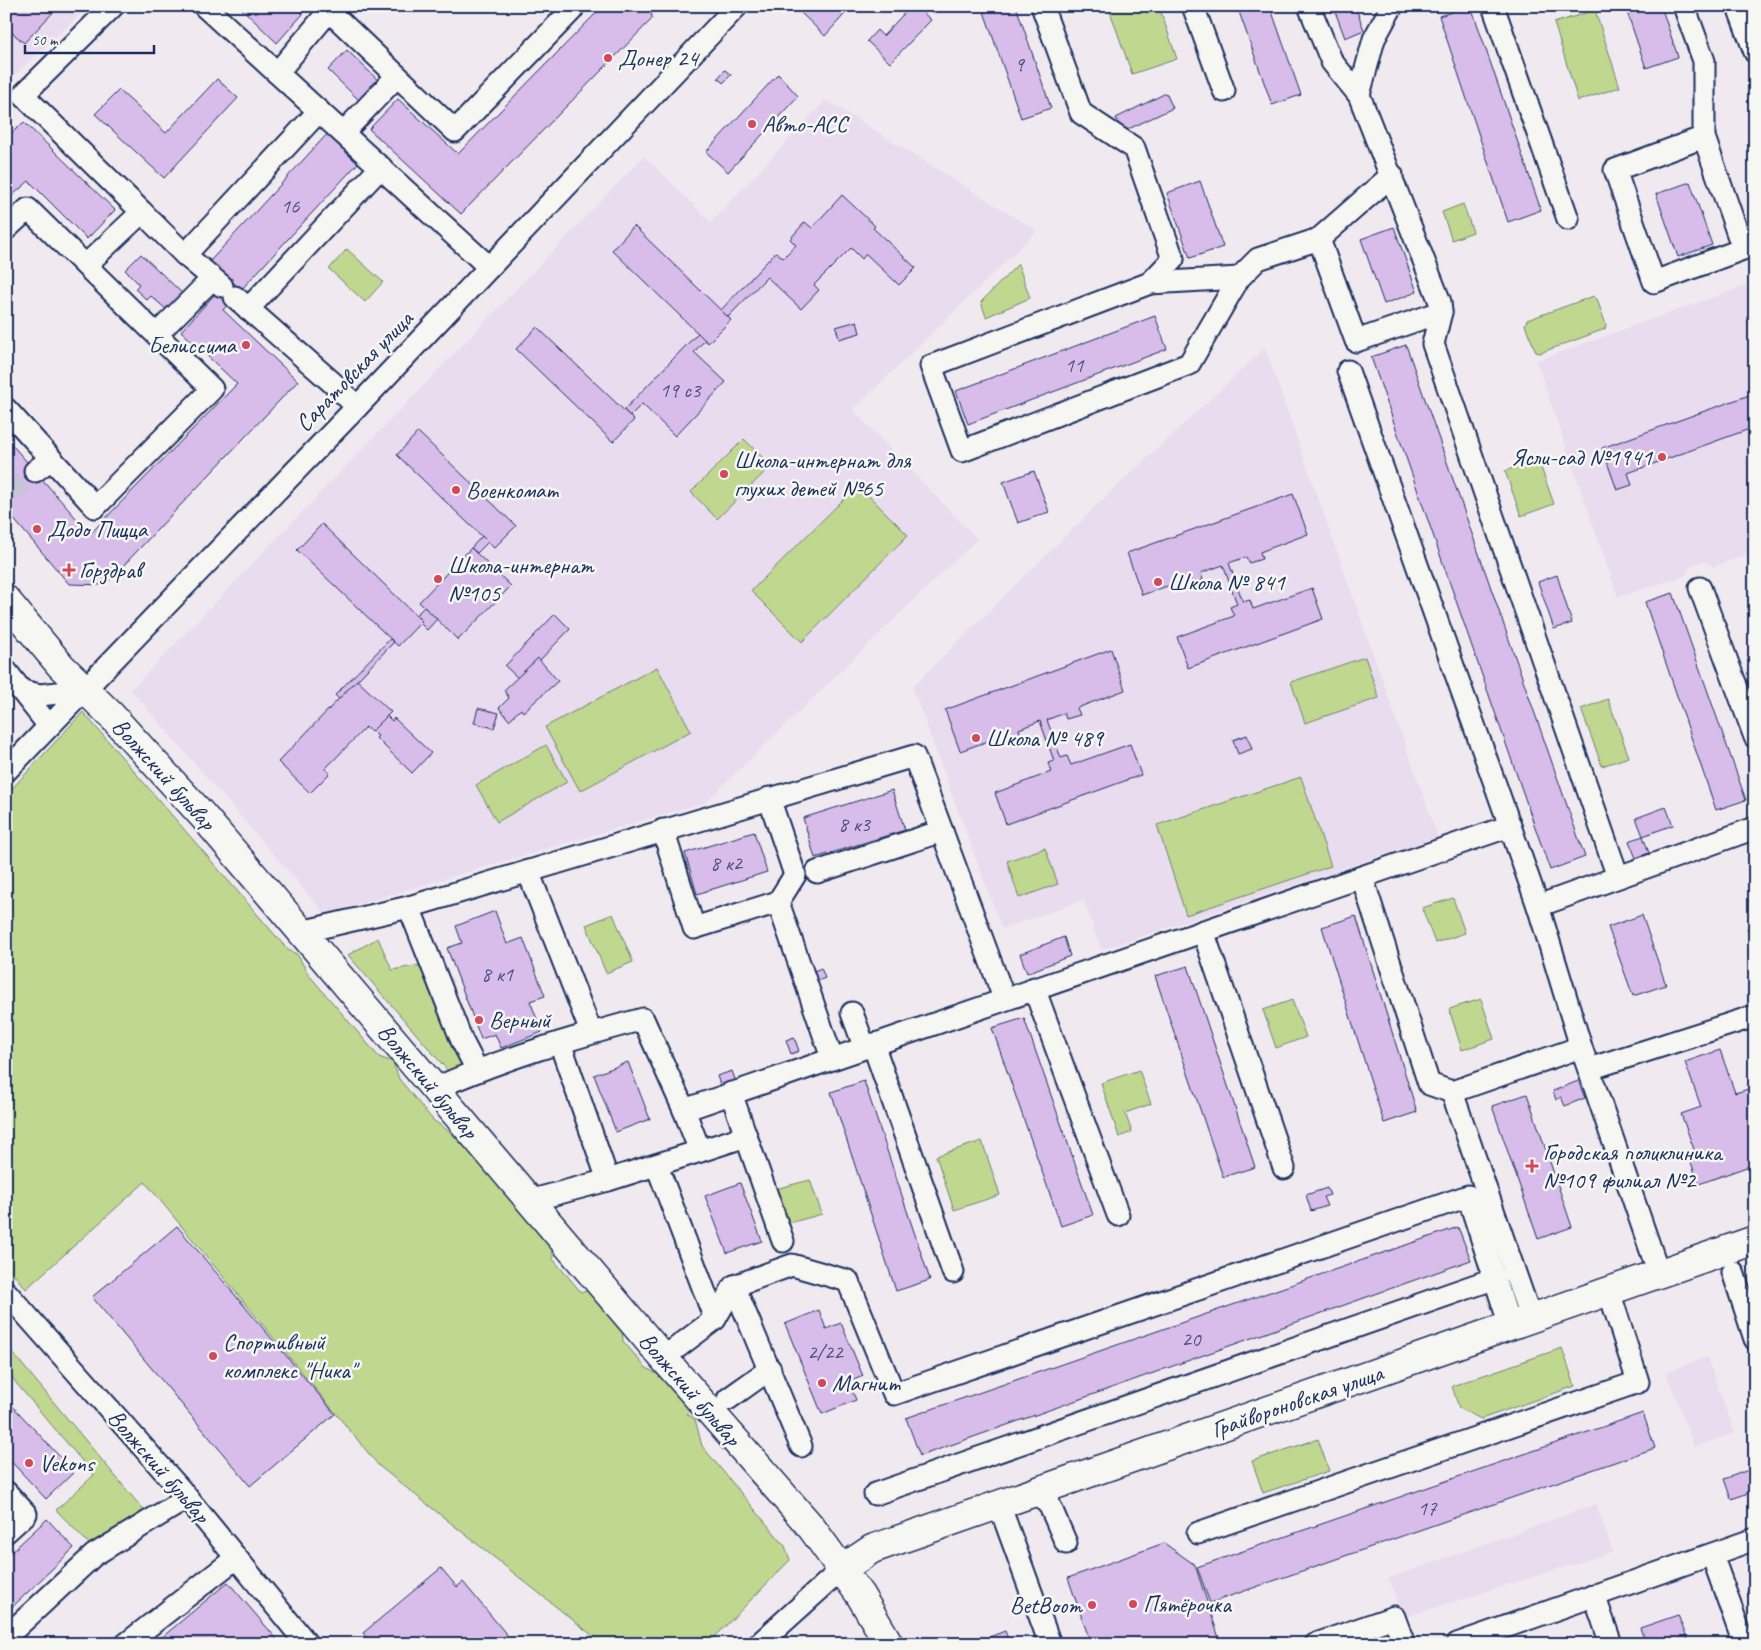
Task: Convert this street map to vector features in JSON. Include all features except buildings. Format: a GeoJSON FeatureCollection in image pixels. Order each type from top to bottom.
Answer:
{"type":"FeatureCollection","features":[{"type":"Feature","properties":{"kind":"main road","name":"Волжский бульвар"},"geometry":{"type":"LineString","coordinates":[[6,600],[61,666],[110,714],[203,816],[663,1358],[811,1527],[842,1569],[889,1644]]}},
{"type":"Feature","properties":{"kind":"main road","name":"Грайвороновская улица"},"geometry":{"type":"LineString","coordinates":[[842,1569],[872,1549],[1755,1240]]}},
{"type":"Feature","properties":{"kind":"street"},"geometry":{"type":"LineString","coordinates":[[113,6],[23,95],[185,255],[357,406]]}},
{"type":"Feature","properties":{"kind":"street"},"geometry":{"type":"LineString","coordinates":[[204,6],[489,267]]}},
{"type":"Feature","properties":{"kind":"street"},"geometry":{"type":"LineString","coordinates":[[278,73],[326,8],[455,131],[572,10],[565,6]]}},
{"type":"Feature","properties":{"kind":"street"},"geometry":{"type":"LineString","coordinates":[[1042,6],[1081,113],[1134,148],[1173,259],[1150,283]]}},
{"type":"Feature","properties":{"kind":"street"},"geometry":{"type":"LineString","coordinates":[[1193,6],[1224,91]]}},
{"type":"Feature","properties":{"kind":"street"},"geometry":{"type":"LineString","coordinates":[[1309,6],[1332,62],[1359,95],[1392,175],[1440,302],[1441,312],[1433,344],[1618,877]]}},
{"type":"Feature","properties":{"kind":"street"},"geometry":{"type":"LineString","coordinates":[[1359,95],[1374,39],[1392,6]]}},
{"type":"Feature","properties":{"kind":"street"},"geometry":{"type":"LineString","coordinates":[[1494,6],[1568,219]]}},
{"type":"Feature","properties":{"kind":"street"},"geometry":{"type":"LineString","coordinates":[[1684,6],[1704,61],[1704,137],[1743,249],[1654,282],[1615,170],[1704,137]]}},
{"type":"Feature","properties":{"kind":"street"},"geometry":{"type":"LineString","coordinates":[[1755,7],[1740,12],[1755,52]]}},
{"type":"Feature","properties":{"kind":"street","name":"Саратовская улица"},"geometry":{"type":"LineString","coordinates":[[6,771],[489,267],[729,9]]}},
{"type":"Feature","properties":{"kind":"street"},"geometry":{"type":"LineString","coordinates":[[343,133],[397,76]]}},
{"type":"Feature","properties":{"kind":"street"},"geometry":{"type":"LineString","coordinates":[[185,255],[319,111]]}},
{"type":"Feature","properties":{"kind":"street"},"geometry":{"type":"LineString","coordinates":[[157,334],[229,293],[381,167]]}},
{"type":"Feature","properties":{"kind":"street"},"geometry":{"type":"LineString","coordinates":[[1240,278],[1150,283],[931,366],[962,451],[1189,364],[1240,278],[1258,259],[1319,239],[1392,175]]}},
{"type":"Feature","properties":{"kind":"street"},"geometry":{"type":"LineString","coordinates":[[6,229],[28,209],[212,389],[96,507],[43,465],[6,409]]}},
{"type":"Feature","properties":{"kind":"street"},"geometry":{"type":"LineString","coordinates":[[86,265],[142,212]]}},
{"type":"Feature","properties":{"kind":"street"},"geometry":{"type":"LineString","coordinates":[[1319,239],[1356,341],[1441,312]]}},
{"type":"Feature","properties":{"kind":"street"},"geometry":{"type":"LineString","coordinates":[[1348,371],[1538,906],[1581,1047],[1659,1274]]}},
{"type":"Feature","properties":{"kind":"street"},"geometry":{"type":"LineString","coordinates":[[1700,588],[1755,737]]}},
{"type":"Feature","properties":{"kind":"street"},"geometry":{"type":"LineString","coordinates":[[6,671],[49,726]]}},
{"type":"Feature","properties":{"kind":"street"},"geometry":{"type":"LineString","coordinates":[[22,691],[40,695],[84,690]]}},
{"type":"Feature","properties":{"kind":"street"},"geometry":{"type":"LineString","coordinates":[[301,932],[409,907],[914,756],[1004,998]]}},
{"type":"Feature","properties":{"kind":"street"},"geometry":{"type":"LineString","coordinates":[[662,830],[694,928],[778,902],[795,875],[769,798]]}},
{"type":"Feature","properties":{"kind":"street"},"geometry":{"type":"LineString","coordinates":[[684,1110],[1004,998],[1510,826]]}},
{"type":"Feature","properties":{"kind":"street"},"geometry":{"type":"LineString","coordinates":[[1538,906],[1755,828]]}},
{"type":"Feature","properties":{"kind":"street"},"geometry":{"type":"LineString","coordinates":[[817,872],[942,831]]}},
{"type":"Feature","properties":{"kind":"street"},"geometry":{"type":"LineString","coordinates":[[528,872],[591,1032]]}},
{"type":"Feature","properties":{"kind":"street"},"geometry":{"type":"LineString","coordinates":[[1362,876],[1429,1084],[1452,1092],[1581,1047]]}},
{"type":"Feature","properties":{"kind":"street"},"geometry":{"type":"LineString","coordinates":[[778,902],[832,1058]]}},
{"type":"Feature","properties":{"kind":"street"},"geometry":{"type":"LineString","coordinates":[[409,907],[462,1040],[478,1070]]}},
{"type":"Feature","properties":{"kind":"street"},"geometry":{"type":"LineString","coordinates":[[1203,931],[1284,1168]]}},
{"type":"Feature","properties":{"kind":"street"},"geometry":{"type":"LineString","coordinates":[[1034,988],[1118,1215]]}},
{"type":"Feature","properties":{"kind":"street"},"geometry":{"type":"LineString","coordinates":[[852,1013],[868,1045],[953,1272]]}},
{"type":"Feature","properties":{"kind":"street"},"geometry":{"type":"LineString","coordinates":[[1589,1069],[1755,1016]]}},
{"type":"Feature","properties":{"kind":"street"},"geometry":{"type":"LineString","coordinates":[[434,1089],[478,1070],[591,1032],[643,1019],[684,1110],[700,1151]]}},
{"type":"Feature","properties":{"kind":"street"},"geometry":{"type":"LineString","coordinates":[[560,1043],[608,1180]]}},
{"type":"Feature","properties":{"kind":"street"},"geometry":{"type":"LineString","coordinates":[[1452,1092],[1520,1322]]}},
{"type":"Feature","properties":{"kind":"street"},"geometry":{"type":"LineString","coordinates":[[731,1093],[783,1241]]}},
{"type":"Feature","properties":{"kind":"street"},"geometry":{"type":"LineString","coordinates":[[529,1201],[658,1166],[746,1136]]}},
{"type":"Feature","properties":{"kind":"street"},"geometry":{"type":"LineString","coordinates":[[658,1166],[715,1319]]}},
{"type":"Feature","properties":{"kind":"street"},"geometry":{"type":"LineString","coordinates":[[663,1358],[715,1319],[734,1286],[792,1265],[848,1281],[894,1394],[1468,1196],[1496,1278],[1520,1322]]}},
{"type":"Feature","properties":{"kind":"street"},"geometry":{"type":"LineString","coordinates":[[1733,1272],[1755,1339]]}},
{"type":"Feature","properties":{"kind":"street"},"geometry":{"type":"LineString","coordinates":[[875,1494],[1496,1278]]}},
{"type":"Feature","properties":{"kind":"street"},"geometry":{"type":"LineString","coordinates":[[734,1286],[802,1446]]}},
{"type":"Feature","properties":{"kind":"street"},"geometry":{"type":"LineString","coordinates":[[1198,1533],[1638,1382],[1610,1291]]}},
{"type":"Feature","properties":{"kind":"street","name":"Волжский бульвар"},"geometry":{"type":"LineString","coordinates":[[8,1296],[187,1498],[307,1644]]}},
{"type":"Feature","properties":{"kind":"street"},"geometry":{"type":"LineString","coordinates":[[728,1399],[770,1369]]}},
{"type":"Feature","properties":{"kind":"street"},"geometry":{"type":"LineString","coordinates":[[6,1492],[26,1514],[6,1532]]}},
{"type":"Feature","properties":{"kind":"street"},"geometry":{"type":"LineString","coordinates":[[1037,1492],[1050,1506],[1066,1543]]}},
{"type":"Feature","properties":{"kind":"street"},"geometry":{"type":"LineString","coordinates":[[6,1637],[94,1555],[187,1498]]}},
{"type":"Feature","properties":{"kind":"street"},"geometry":{"type":"LineString","coordinates":[[999,1504],[1050,1644]]}},
{"type":"Feature","properties":{"kind":"street"},"geometry":{"type":"LineString","coordinates":[[1457,1644],[1485,1639],[1594,1595],[1755,1539]]}},
{"type":"Feature","properties":{"kind":"street"},"geometry":{"type":"LineString","coordinates":[[1712,1555],[1744,1644]]}},
{"type":"Feature","properties":{"kind":"street"},"geometry":{"type":"LineString","coordinates":[[126,1644],[236,1558]]}},
{"type":"Feature","properties":{"kind":"street"},"geometry":{"type":"LineString","coordinates":[[758,1644],[842,1569]]}},
{"type":"Feature","properties":{"kind":"street"},"geometry":{"type":"LineString","coordinates":[[1594,1595],[1611,1644]]}},
{"type":"Feature","properties":{"kind":"street"},"geometry":{"type":"LineString","coordinates":[[1316,1644],[1394,1617],[1404,1644]]}},
{"type":"Feature","properties":{"kind":"shaded area"},"geometry":{"type":"Polygon","coordinates":[[[6,6],[89,6],[6,83],[6,6]]]}},
{"type":"Feature","properties":{"kind":"shaded area"},"geometry":{"type":"Polygon","coordinates":[[[826,100],[1037,231],[853,410],[977,539],[706,802],[325,914],[131,690],[644,156],[711,222],[826,100]]]}},
{"type":"Feature","properties":{"kind":"shaded area","name":"Ясли-сад №1941"},"geometry":{"type":"Polygon","coordinates":[[[1755,282],[1755,552],[1713,567],[1703,561],[1690,566],[1685,576],[1618,597],[1536,361],[1755,282]]]}},
{"type":"Feature","properties":{"kind":"shaded area"},"geometry":{"type":"Polygon","coordinates":[[[1265,348],[1438,837],[1101,950],[1084,900],[1002,929],[912,687],[1100,502],[1265,348]]]}},
{"type":"Feature","properties":{"kind":"shaded area"},"geometry":{"type":"Polygon","coordinates":[[[1707,1357],[1735,1433],[1694,1447],[1666,1372],[1707,1357]]]}},
{"type":"Feature","properties":{"kind":"shaded area"},"geometry":{"type":"Polygon","coordinates":[[[1596,1504],[1613,1552],[1402,1618],[1389,1578],[1596,1504]]]}},
{"type":"Feature","properties":{"kind":"green space"},"geometry":{"type":"Polygon","coordinates":[[[1108,6],[1159,6],[1177,59],[1132,74],[1108,6]]]}},
{"type":"Feature","properties":{"kind":"green space"},"geometry":{"type":"Polygon","coordinates":[[[1595,10],[1620,87],[1578,101],[1554,23],[1595,10]]]}},
{"type":"Feature","properties":{"kind":"green space"},"geometry":{"type":"Polygon","coordinates":[[[1463,204],[1473,232],[1452,240],[1442,212],[1463,204]]]}},
{"type":"Feature","properties":{"kind":"green space"},"geometry":{"type":"Polygon","coordinates":[[[347,249],[383,282],[365,302],[329,269],[347,249]]]}},
{"type":"Feature","properties":{"kind":"green space"},"geometry":{"type":"Polygon","coordinates":[[[1018,264],[1030,298],[986,317],[981,302],[1018,264]]]}},
{"type":"Feature","properties":{"kind":"green space"},"geometry":{"type":"Polygon","coordinates":[[[1594,296],[1597,299],[1606,325],[1605,329],[1540,353],[1536,352],[1525,325],[1527,320],[1594,296]]]}},
{"type":"Feature","properties":{"kind":"green space"},"geometry":{"type":"Polygon","coordinates":[[[744,439],[771,466],[717,519],[691,492],[744,439]]]}},
{"type":"Feature","properties":{"kind":"green space"},"geometry":{"type":"Polygon","coordinates":[[[1538,459],[1554,504],[1521,516],[1505,471],[1538,459]]]}},
{"type":"Feature","properties":{"kind":"green space"},"geometry":{"type":"Polygon","coordinates":[[[858,485],[908,535],[802,642],[751,591],[858,485]]]}},
{"type":"Feature","properties":{"kind":"green space"},"geometry":{"type":"Polygon","coordinates":[[[1365,657],[1379,698],[1305,723],[1291,682],[1365,657]]]}},
{"type":"Feature","properties":{"kind":"green space"},"geometry":{"type":"Polygon","coordinates":[[[657,667],[691,731],[580,791],[545,727],[657,667]]]}},
{"type":"Feature","properties":{"kind":"green space"},"geometry":{"type":"Polygon","coordinates":[[[1608,699],[1629,757],[1602,766],[1581,709],[1608,699]]]}},
{"type":"Feature","properties":{"kind":"green space"},"geometry":{"type":"Polygon","coordinates":[[[83,712],[288,950],[297,954],[309,975],[379,1057],[393,1062],[399,1079],[433,1120],[450,1132],[495,1179],[510,1200],[530,1212],[553,1247],[553,1259],[581,1292],[595,1290],[603,1309],[622,1331],[623,1341],[645,1367],[675,1385],[692,1408],[687,1414],[695,1419],[702,1446],[785,1546],[790,1560],[708,1644],[603,1644],[379,1466],[145,1182],[26,1289],[6,1265],[6,795],[83,712]]]}},
{"type":"Feature","properties":{"kind":"green space"},"geometry":{"type":"Polygon","coordinates":[[[546,745],[567,782],[497,822],[476,785],[546,745]]]}},
{"type":"Feature","properties":{"kind":"green space"},"geometry":{"type":"Polygon","coordinates":[[[1301,777],[1331,866],[1186,915],[1157,825],[1301,777]]]}},
{"type":"Feature","properties":{"kind":"green space"},"geometry":{"type":"Polygon","coordinates":[[[1045,848],[1058,884],[1019,898],[1007,861],[1045,848]]]}},
{"type":"Feature","properties":{"kind":"green space"},"geometry":{"type":"Polygon","coordinates":[[[1453,898],[1465,933],[1435,943],[1422,908],[1453,898]]]}},
{"type":"Feature","properties":{"kind":"green space"},"geometry":{"type":"Polygon","coordinates":[[[613,914],[633,962],[606,973],[586,925],[613,914]]]}},
{"type":"Feature","properties":{"kind":"green space"},"geometry":{"type":"Polygon","coordinates":[[[378,938],[392,970],[432,963],[473,1061],[449,1072],[348,955],[378,938]]]}},
{"type":"Feature","properties":{"kind":"green space"},"geometry":{"type":"Polygon","coordinates":[[[1481,999],[1494,1039],[1462,1050],[1449,1009],[1481,999]]]}},
{"type":"Feature","properties":{"kind":"green space"},"geometry":{"type":"Polygon","coordinates":[[[1292,1000],[1306,1037],[1276,1048],[1263,1010],[1292,1000]]]}},
{"type":"Feature","properties":{"kind":"green space"},"geometry":{"type":"Polygon","coordinates":[[[1139,1070],[1151,1104],[1125,1113],[1132,1132],[1119,1137],[1101,1083],[1139,1070]]]}},
{"type":"Feature","properties":{"kind":"green space"},"geometry":{"type":"Polygon","coordinates":[[[982,1141],[1000,1195],[954,1210],[936,1156],[982,1141]]]}},
{"type":"Feature","properties":{"kind":"green space"},"geometry":{"type":"Polygon","coordinates":[[[810,1180],[822,1214],[786,1224],[775,1189],[810,1180]]]}},
{"type":"Feature","properties":{"kind":"green space"},"geometry":{"type":"Polygon","coordinates":[[[6,1345],[146,1513],[91,1546],[56,1510],[94,1475],[16,1383],[6,1367],[6,1345]]]}},
{"type":"Feature","properties":{"kind":"green space"},"geometry":{"type":"Polygon","coordinates":[[[1562,1348],[1575,1386],[1481,1419],[1459,1408],[1452,1386],[1562,1348]]]}},
{"type":"Feature","properties":{"kind":"green space"},"geometry":{"type":"Polygon","coordinates":[[[1318,1439],[1329,1471],[1263,1493],[1252,1461],[1318,1439]]]}},
{"type":"Feature","properties":{"kind":"tunnel"},"geometry":{"type":"LineString","coordinates":[[6,495],[35,471]]}},
{"type":"Feature","properties":{"kind":"place","name":"Донер 24"},"geometry":{"type":"Point","coordinates":[608,58]}},
{"type":"Feature","properties":{"kind":"place","name":"Авто-АСС"},"geometry":{"type":"Point","coordinates":[752,124]}},
{"type":"Feature","properties":{"kind":"place","name":"Белиссима"},"geometry":{"type":"Point","coordinates":[246,345]}},
{"type":"Feature","properties":{"kind":"place","name":"Ясли-сад №1941"},"geometry":{"type":"Point","coordinates":[1662,457]}},
{"type":"Feature","properties":{"kind":"place","name":"Школа-интернат для глухих детей №65"},"geometry":{"type":"Point","coordinates":[724,474]}},
{"type":"Feature","properties":{"kind":"place","name":"Военкомат"},"geometry":{"type":"Point","coordinates":[456,490]}},
{"type":"Feature","properties":{"kind":"place","name":"Додо Пицца"},"geometry":{"type":"Point","coordinates":[37,529]}},
{"type":"Feature","properties":{"kind":"place","name":"Горздрав"},"geometry":{"type":"Point","coordinates":[69,570]}},
{"type":"Feature","properties":{"kind":"place","name":"Школа-интернат №105"},"geometry":{"type":"Point","coordinates":[438,579]}},
{"type":"Feature","properties":{"kind":"place","name":"Школа № 841"},"geometry":{"type":"Point","coordinates":[1158,582]}},
{"type":"Feature","properties":{"kind":"place","name":"Школа № 489"},"geometry":{"type":"Point","coordinates":[976,738]}},
{"type":"Feature","properties":{"kind":"place","name":"Верный"},"geometry":{"type":"Point","coordinates":[479,1020]}},
{"type":"Feature","properties":{"kind":"place","name":"Городская поликлиника №109 филиал №2"},"geometry":{"type":"Point","coordinates":[1532,1166]}},
{"type":"Feature","properties":{"kind":"place","name":"Спортивный комплекс \"Ника\""},"geometry":{"type":"Point","coordinates":[213,1356]}},
{"type":"Feature","properties":{"kind":"place","name":"Магнит"},"geometry":{"type":"Point","coordinates":[822,1383]}},
{"type":"Feature","properties":{"kind":"place","name":"Vekons"},"geometry":{"type":"Point","coordinates":[29,1463]}},
{"type":"Feature","properties":{"kind":"place","name":"Пятёрочка"},"geometry":{"type":"Point","coordinates":[1133,1604]}},
{"type":"Feature","properties":{"kind":"place","name":"BetBoom"},"geometry":{"type":"Point","coordinates":[1092,1605]}}]}
